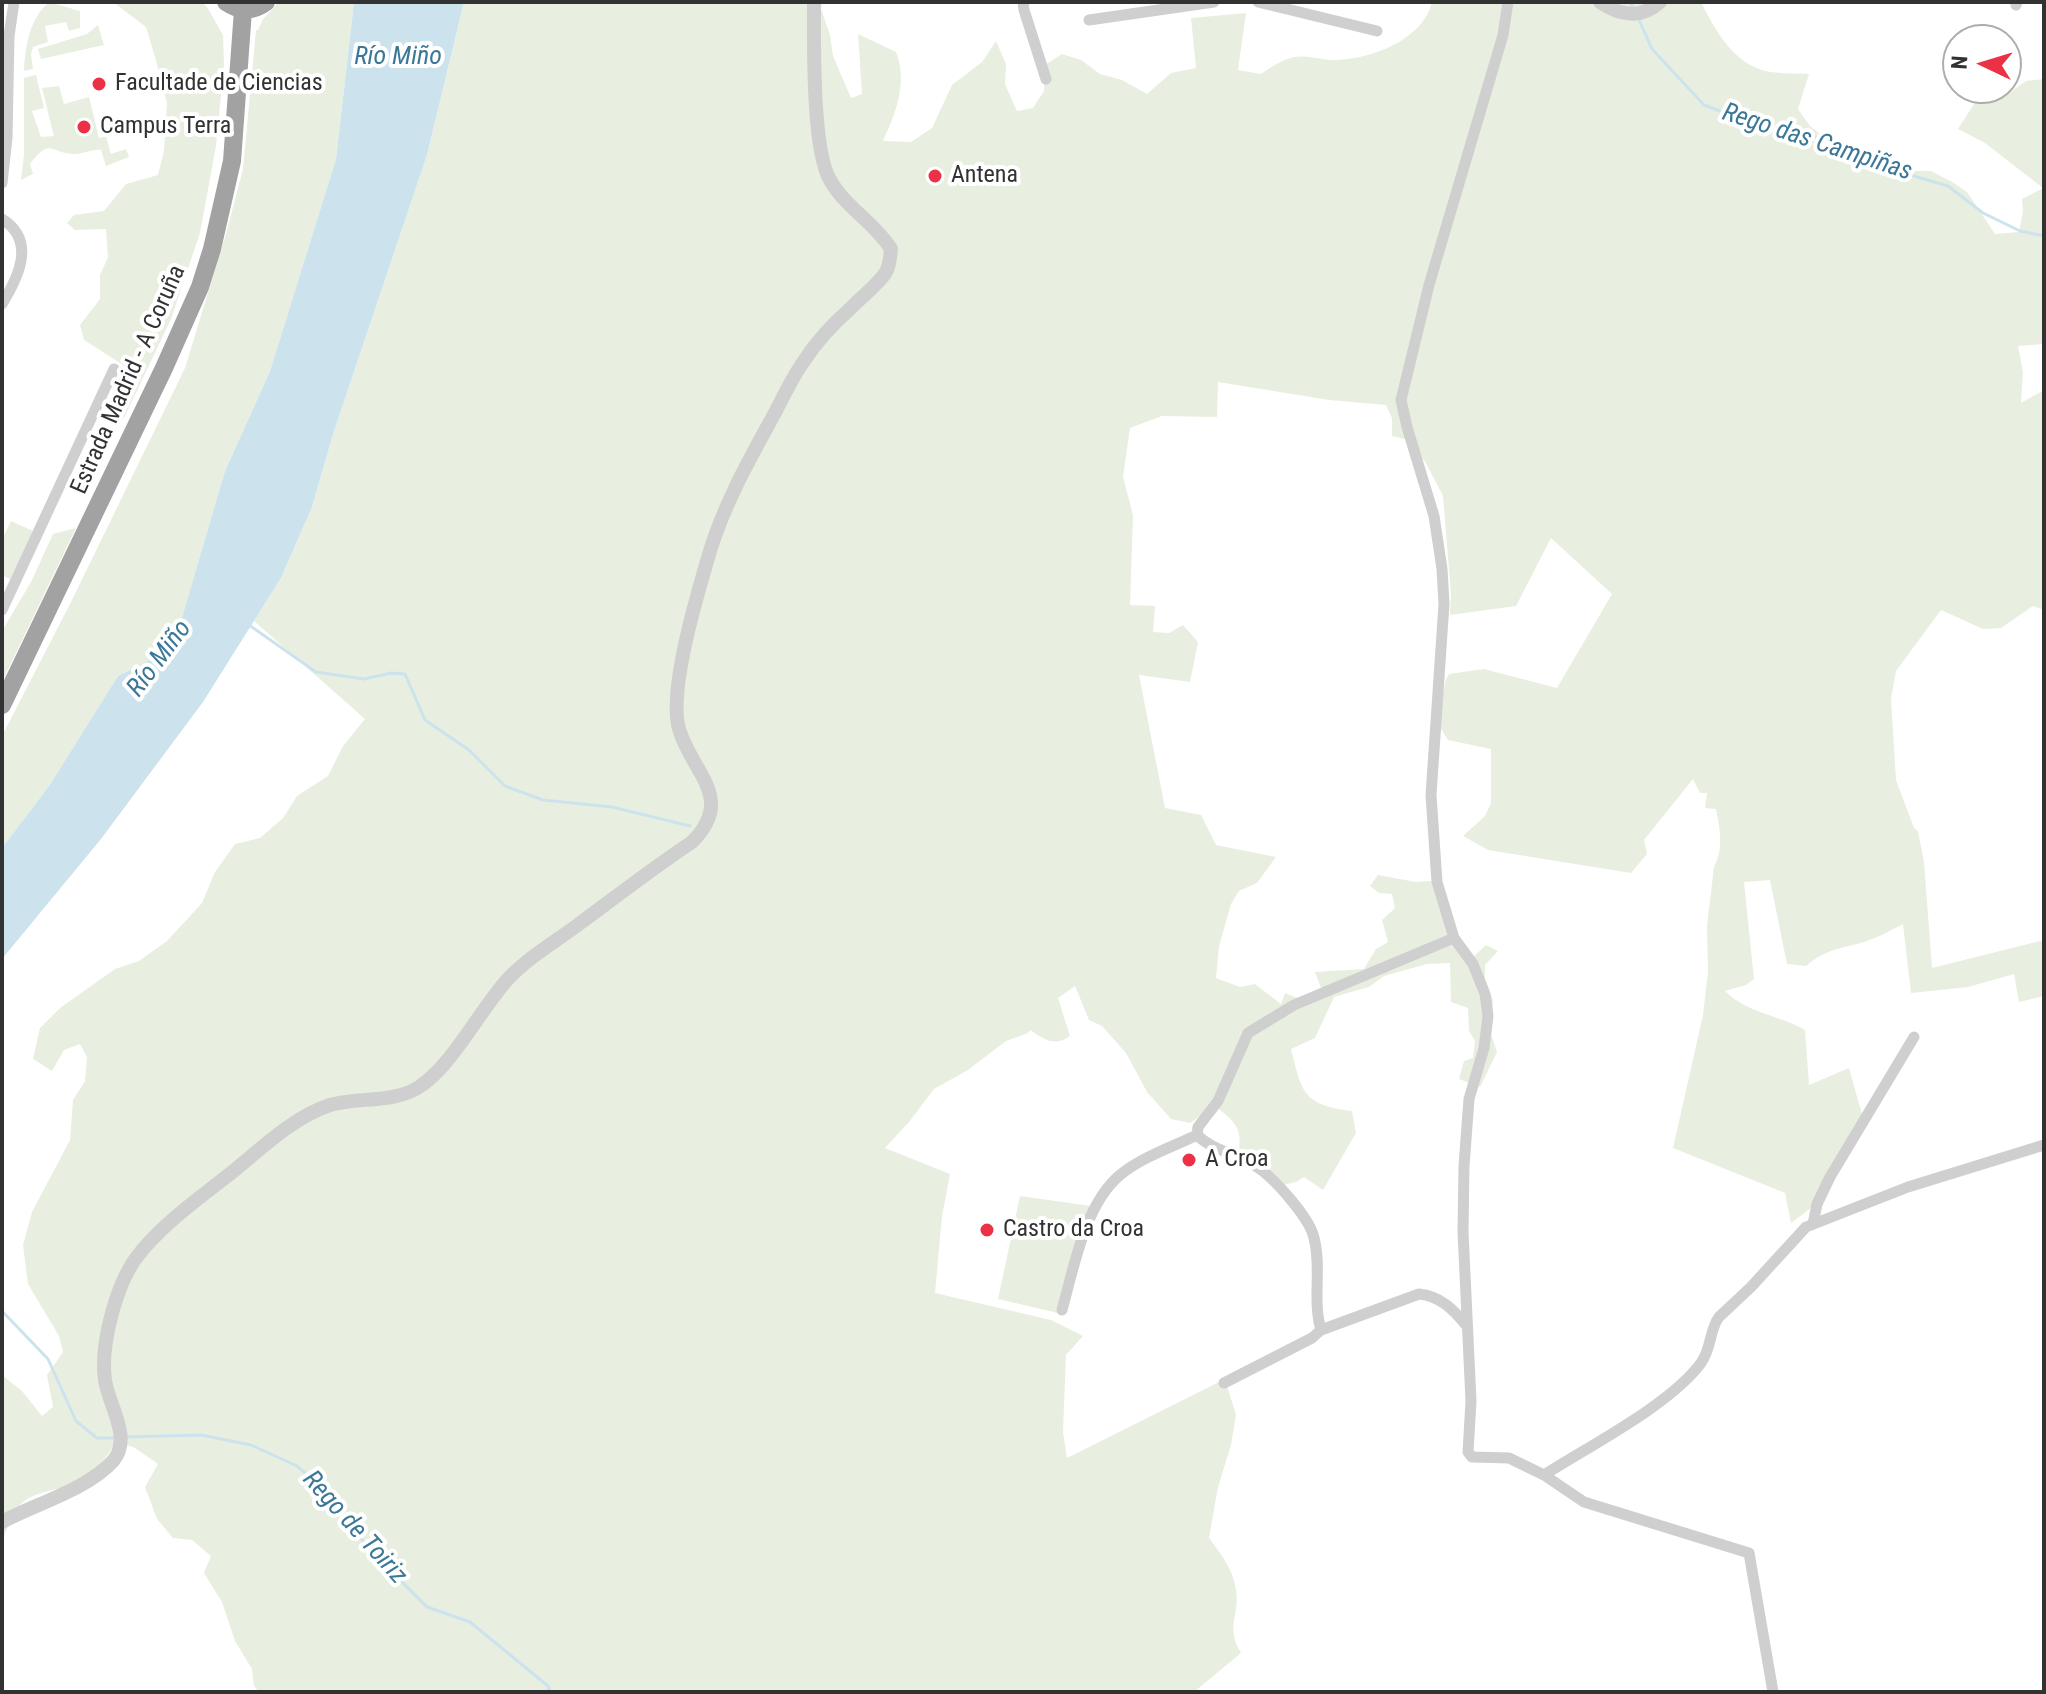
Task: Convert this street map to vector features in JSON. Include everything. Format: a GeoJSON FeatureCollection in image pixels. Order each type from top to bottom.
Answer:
{"type":"FeatureCollection","features":[{"type":"Feature","properties":{"kind":"highway","name":"Estrada Madrid - A Coruña"},"geometry":{"type":"LineString","coordinates":[[2,705],[200,287],[232,161],[235,6],[252,9],[266,2]]}},
{"type":"Feature","properties":{"kind":"street"},"geometry":{"type":"LineString","coordinates":[[2,183],[7,138],[9,36],[14,2]]}},
{"type":"Feature","properties":{"kind":"street"},"geometry":{"type":"LineString","coordinates":[[2,1522],[97,1475],[118,1452],[119,1424],[105,1380],[108,1331],[117,1297],[137,1257],[179,1215],[282,1132],[314,1112],[331,1105],[404,1094],[419,1087],[447,1059],[508,979],[537,953],[692,842],[709,822],[712,805],[709,786],[679,729],[675,701],[710,552],[722,515],[804,360],[848,310],[884,276],[889,266],[891,249],[883,236],[844,198],[829,179],[822,161],[814,2]]}},
{"type":"Feature","properties":{"kind":"street"},"geometry":{"type":"LineString","coordinates":[[1023,2],[1046,79]]}},
{"type":"Feature","properties":{"kind":"street"},"geometry":{"type":"LineString","coordinates":[[1089,20],[1150,6],[1214,2]]}},
{"type":"Feature","properties":{"kind":"street"},"geometry":{"type":"LineString","coordinates":[[1258,2],[1377,31]]}},
{"type":"Feature","properties":{"kind":"street"},"geometry":{"type":"LineString","coordinates":[[1508,2],[1503,35],[1429,285],[1401,400],[1434,516],[1442,569],[1444,604],[1431,795],[1437,882],[1454,938],[1473,964],[1485,994],[1488,1016],[1484,1048],[1469,1099],[1464,1166],[1463,1232],[1471,1401],[1468,1452],[1472,1457],[1509,1458],[1544,1475],[1584,1502],[1749,1553],[1773,1692]]}},
{"type":"Feature","properties":{"kind":"street"},"geometry":{"type":"LineString","coordinates":[[1600,2],[1615,12],[1628,15],[1644,12],[1660,2]]}},
{"type":"Feature","properties":{"kind":"street"},"geometry":{"type":"LineString","coordinates":[[2,219],[12,226],[17,236],[22,260],[16,281],[2,304]]}},
{"type":"Feature","properties":{"kind":"street"},"geometry":{"type":"LineString","coordinates":[[2,610],[114,369]]}},
{"type":"Feature","properties":{"kind":"street"},"geometry":{"type":"LineString","coordinates":[[1197,1135],[1198,1127],[1218,1101],[1248,1033],[1294,1005],[1454,938]]}},
{"type":"Feature","properties":{"kind":"street"},"geometry":{"type":"LineString","coordinates":[[1813,1224],[1817,1204],[1830,1177],[1914,1037]]}},
{"type":"Feature","properties":{"kind":"street"},"geometry":{"type":"LineString","coordinates":[[1062,1310],[1093,1209],[1105,1189],[1122,1173],[1197,1135]]}},
{"type":"Feature","properties":{"kind":"street"},"geometry":{"type":"LineString","coordinates":[[1197,1135],[1207,1144],[1258,1168],[1310,1224],[1315,1240],[1317,1315],[1321,1330]]}},
{"type":"Feature","properties":{"kind":"street"},"geometry":{"type":"LineString","coordinates":[[1544,1475],[1665,1398],[1700,1364],[1710,1348],[1714,1323],[1806,1227],[1908,1187],[2044,1145]]}},
{"type":"Feature","properties":{"kind":"street"},"geometry":{"type":"LineString","coordinates":[[1224,1383],[1312,1338],[1321,1330],[1419,1294],[1431,1295],[1445,1303],[1466,1325]]}},
{"type":"Feature","properties":{"kind":"green space"},"geometry":{"type":"Polygon","coordinates":[[[113,2],[202,2],[223,35],[224,64],[216,146],[200,233],[171,319],[124,418],[116,425],[123,365],[84,340],[80,325],[100,299],[100,275],[108,257],[106,229],[75,230],[67,223],[74,215],[104,211],[126,184],[158,175],[164,151],[167,103],[146,27],[113,2]]]}},
{"type":"Feature","properties":{"kind":"green space"},"geometry":{"type":"Polygon","coordinates":[[[279,2],[354,2],[336,159],[270,371],[225,471],[180,624],[153,658],[118,676],[49,786],[2,848],[2,736],[185,368],[243,169],[256,30],[279,2]]]}},
{"type":"Feature","properties":{"kind":"green space"},"geometry":{"type":"Polygon","coordinates":[[[464,2],[822,2],[833,56],[851,98],[862,94],[858,34],[896,52],[901,86],[883,141],[911,142],[932,128],[952,85],[982,62],[996,41],[1006,64],[1005,84],[1017,111],[1033,108],[1044,91],[1045,65],[1062,54],[1081,60],[1100,74],[1122,80],[1147,94],[1171,73],[1196,68],[1191,18],[1246,13],[1238,70],[1261,74],[1294,57],[1345,59],[1392,46],[1417,28],[1427,16],[1432,2],[1701,2],[1728,46],[1747,63],[1771,72],[1809,74],[1798,109],[1810,126],[1833,144],[1853,148],[1894,171],[1931,171],[1954,183],[1967,192],[1995,234],[2019,232],[2022,199],[2043,188],[1985,143],[1958,129],[1974,104],[2022,104],[2022,84],[2044,79],[2044,344],[2018,346],[2023,372],[2021,403],[2044,390],[2044,610],[2033,606],[2001,628],[1983,629],[1941,610],[1896,671],[1891,699],[1896,780],[1914,828],[1918,831],[1924,862],[1932,968],[2044,940],[2044,996],[2019,1002],[2014,974],[1968,987],[1911,993],[1903,924],[1872,939],[1825,953],[1806,966],[1787,964],[1770,880],[1744,882],[1754,979],[1746,985],[1725,991],[1744,1005],[1805,1030],[1809,1085],[1849,1068],[1863,1118],[1820,1201],[1791,1223],[1785,1193],[1673,1148],[1703,1015],[1708,972],[1707,926],[1714,867],[1720,846],[1716,809],[1705,808],[1707,793],[1700,793],[1693,779],[1644,840],[1647,854],[1631,873],[1488,850],[1463,836],[1485,816],[1491,803],[1491,749],[1448,740],[1438,724],[1449,674],[1484,669],[1557,688],[1612,594],[1551,538],[1516,606],[1450,615],[1443,496],[1426,463],[1409,440],[1392,436],[1392,418],[1386,405],[1329,400],[1218,382],[1217,417],[1162,416],[1130,428],[1123,477],[1133,515],[1130,605],[1155,606],[1153,632],[1169,633],[1183,625],[1198,642],[1190,682],[1139,675],[1165,808],[1201,815],[1216,845],[1276,857],[1257,883],[1239,891],[1231,904],[1219,946],[1216,978],[1240,987],[1255,984],[1281,1004],[1285,993],[1300,999],[1321,988],[1315,972],[1364,969],[1376,949],[1388,942],[1382,920],[1395,908],[1392,894],[1379,893],[1370,886],[1378,875],[1416,882],[1431,881],[1460,947],[1472,958],[1486,945],[1498,951],[1485,965],[1485,980],[1493,1000],[1491,1034],[1497,1052],[1480,1087],[1459,1079],[1464,1061],[1473,1058],[1475,1041],[1469,1031],[1468,1008],[1451,1002],[1450,963],[1427,964],[1384,976],[1369,987],[1334,997],[1315,1038],[1291,1049],[1298,1076],[1307,1094],[1323,1105],[1352,1111],[1356,1133],[1323,1190],[1304,1177],[1279,1186],[1239,1153],[1236,1125],[1215,1106],[1190,1123],[1171,1119],[1147,1092],[1126,1053],[1102,1026],[1089,1020],[1075,986],[1058,998],[1070,1036],[1060,1041],[1050,1041],[1030,1030],[1006,1041],[968,1070],[934,1089],[885,1148],[950,1174],[942,1216],[935,1293],[1051,1320],[1083,1336],[1066,1355],[1063,1432],[1067,1458],[1225,1379],[1236,1415],[1209,1538],[1226,1562],[1234,1582],[1237,1599],[1233,1628],[1241,1653],[1194,1692],[259,1692],[254,1686],[252,1669],[235,1641],[222,1602],[204,1573],[211,1556],[192,1540],[173,1538],[157,1519],[145,1487],[158,1464],[135,1448],[117,1441],[101,1463],[82,1480],[34,1495],[14,1513],[2,1541],[2,1375],[22,1391],[42,1416],[53,1407],[47,1375],[63,1352],[59,1336],[28,1284],[23,1245],[32,1212],[70,1140],[73,1100],[85,1081],[87,1057],[80,1044],[64,1050],[52,1071],[33,1059],[40,1028],[60,1008],[115,969],[139,961],[167,941],[202,903],[215,872],[235,844],[260,838],[283,818],[297,796],[328,776],[343,746],[365,719],[254,621],[281,578],[312,507],[334,431],[427,155],[464,2]]]}},
{"type":"Feature","properties":{"kind":"green space"},"geometry":{"type":"Polygon","coordinates":[[[52,3],[80,11],[80,28],[69,31],[66,22],[45,26],[48,42],[33,47],[33,69],[24,71],[32,27],[40,12],[52,3]]]}},
{"type":"Feature","properties":{"kind":"green space"},"geometry":{"type":"Polygon","coordinates":[[[98,25],[104,45],[41,59],[38,49],[87,34],[98,25]]]}},
{"type":"Feature","properties":{"kind":"green space"},"geometry":{"type":"Polygon","coordinates":[[[36,75],[44,108],[32,111],[41,137],[54,136],[42,88],[59,86],[64,104],[89,97],[99,138],[106,136],[111,154],[126,149],[129,157],[106,166],[101,150],[75,154],[51,148],[37,156],[30,164],[33,174],[21,180],[24,78],[36,75]]]}},
{"type":"Feature","properties":{"kind":"green space"},"geometry":{"type":"Polygon","coordinates":[[[11,521],[33,531],[10,579],[2,575],[2,540],[11,521]]]}},
{"type":"Feature","properties":{"kind":"green space"},"geometry":{"type":"Polygon","coordinates":[[[76,528],[2,682],[2,631],[31,582],[53,534],[76,528]]]}},
{"type":"Feature","properties":{"kind":"green space"},"geometry":{"type":"Polygon","coordinates":[[[1020,1196],[1091,1206],[1058,1313],[998,1299],[1020,1196]]]}},
{"type":"Feature","properties":{"kind":"water","name":"Río Miño"},"geometry":{"type":"Polygon","coordinates":[[[354,2],[464,2],[427,155],[334,431],[312,507],[281,578],[203,702],[101,839],[2,959],[2,848],[49,786],[118,676],[153,658],[180,624],[225,471],[270,371],[336,159],[354,2]]]}},
{"type":"Feature","properties":{"kind":"waterway","name":"Rego das Campiñas"},"geometry":{"type":"LineString","coordinates":[[1630,2],[1634,9]]}},
{"type":"Feature","properties":{"kind":"waterway","name":"Rego das Campiñas"},"geometry":{"type":"LineString","coordinates":[[1639,20],[1652,49],[1704,105],[1760,126],[1808,134],[1907,174],[1948,186],[1983,213],[2020,231],[2044,236]]}},
{"type":"Feature","properties":{"kind":"waterway"},"geometry":{"type":"LineString","coordinates":[[249,625],[316,672],[364,679],[391,673],[405,674],[425,720],[469,750],[505,786],[543,800],[612,807],[690,826]]}},
{"type":"Feature","properties":{"kind":"waterway","name":"Rego de Toiriz"},"geometry":{"type":"LineString","coordinates":[[2,1311],[48,1359],[76,1421],[97,1438],[116,1438]]}},
{"type":"Feature","properties":{"kind":"waterway","name":"Rego de Toiriz"},"geometry":{"type":"LineString","coordinates":[[124,1437],[201,1435],[251,1445],[297,1466],[319,1485],[370,1550],[427,1607],[470,1622],[548,1686],[550,1692]]}},
{"type":"Feature","properties":{"kind":"place","name":"Facultade de Ciencias"},"geometry":{"type":"Point","coordinates":[99,84]}},
{"type":"Feature","properties":{"kind":"place","name":"Campus Terra"},"geometry":{"type":"Point","coordinates":[84,127]}},
{"type":"Feature","properties":{"kind":"place","name":"Antena"},"geometry":{"type":"Point","coordinates":[935,176]}},
{"type":"Feature","properties":{"kind":"place","name":"A Croa"},"geometry":{"type":"Point","coordinates":[1189,1160]}},
{"type":"Feature","properties":{"kind":"place","name":"Castro da Croa"},"geometry":{"type":"Point","coordinates":[987,1230]}}]}
